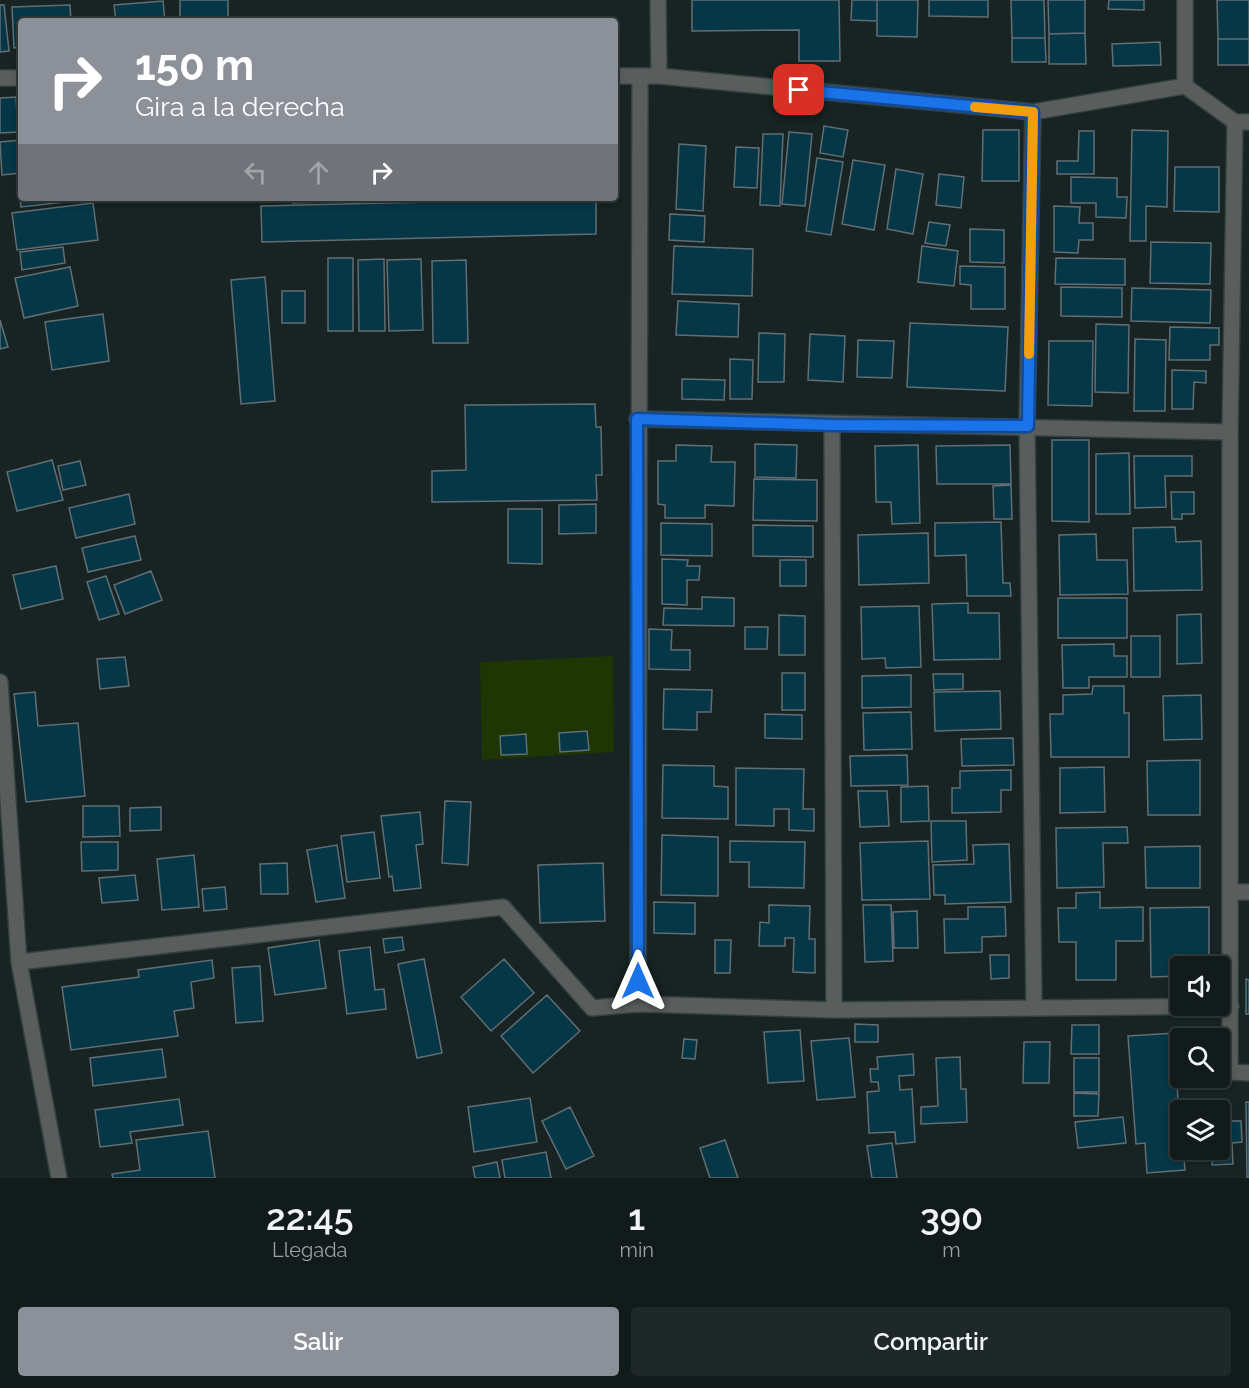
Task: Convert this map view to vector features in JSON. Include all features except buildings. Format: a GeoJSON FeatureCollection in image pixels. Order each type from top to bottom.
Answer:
{"type":"FeatureCollection","features":[{"type":"Feature","properties":{"kind":"street"},"geometry":{"type":"LineString","coordinates":[[658,0],[659,76]]}},
{"type":"Feature","properties":{"kind":"street"},"geometry":{"type":"LineString","coordinates":[[1185,0],[1185,86]]}},
{"type":"Feature","properties":{"kind":"street"},"geometry":{"type":"LineString","coordinates":[[618,76],[659,76],[1033,112],[1185,86],[1242,122],[1230,432],[1230,1071],[1249,1073]]}},
{"type":"Feature","properties":{"kind":"street"},"geometry":{"type":"LineString","coordinates":[[638,1004],[637,419],[640,76]]}},
{"type":"Feature","properties":{"kind":"street"},"geometry":{"type":"LineString","coordinates":[[0,78],[18,78]]}},
{"type":"Feature","properties":{"kind":"street"},"geometry":{"type":"LineString","coordinates":[[1033,112],[1028,426],[1034,1007]]}},
{"type":"Feature","properties":{"kind":"street"},"geometry":{"type":"LineString","coordinates":[[637,419],[1230,432]]}},
{"type":"Feature","properties":{"kind":"street"},"geometry":{"type":"LineString","coordinates":[[832,425],[834,1010]]}},
{"type":"Feature","properties":{"kind":"street"},"geometry":{"type":"LineString","coordinates":[[0,682],[19,962],[59,1178]]}},
{"type":"Feature","properties":{"kind":"street"},"geometry":{"type":"LineString","coordinates":[[1230,892],[1249,892]]}},
{"type":"Feature","properties":{"kind":"street"},"geometry":{"type":"LineString","coordinates":[[19,962],[503,907],[592,1008],[638,1004],[834,1010],[1231,1006]]}},
{"type":"Feature","properties":{"kind":"green space"},"geometry":{"type":"Polygon","coordinates":[[[613,656],[614,752],[482,760],[480,662],[613,656]]]}},
{"type":"Feature","properties":{"kind":"slow traffic"},"geometry":{"type":"LineString","coordinates":[[975,107],[1033,112],[1029,354]]}},
{"type":"Feature","properties":{"kind":"route"},"geometry":{"type":"LineString","coordinates":[[638,981],[637,419],[832,425],[1028,426],[1033,112],[799,90]]}}]}
